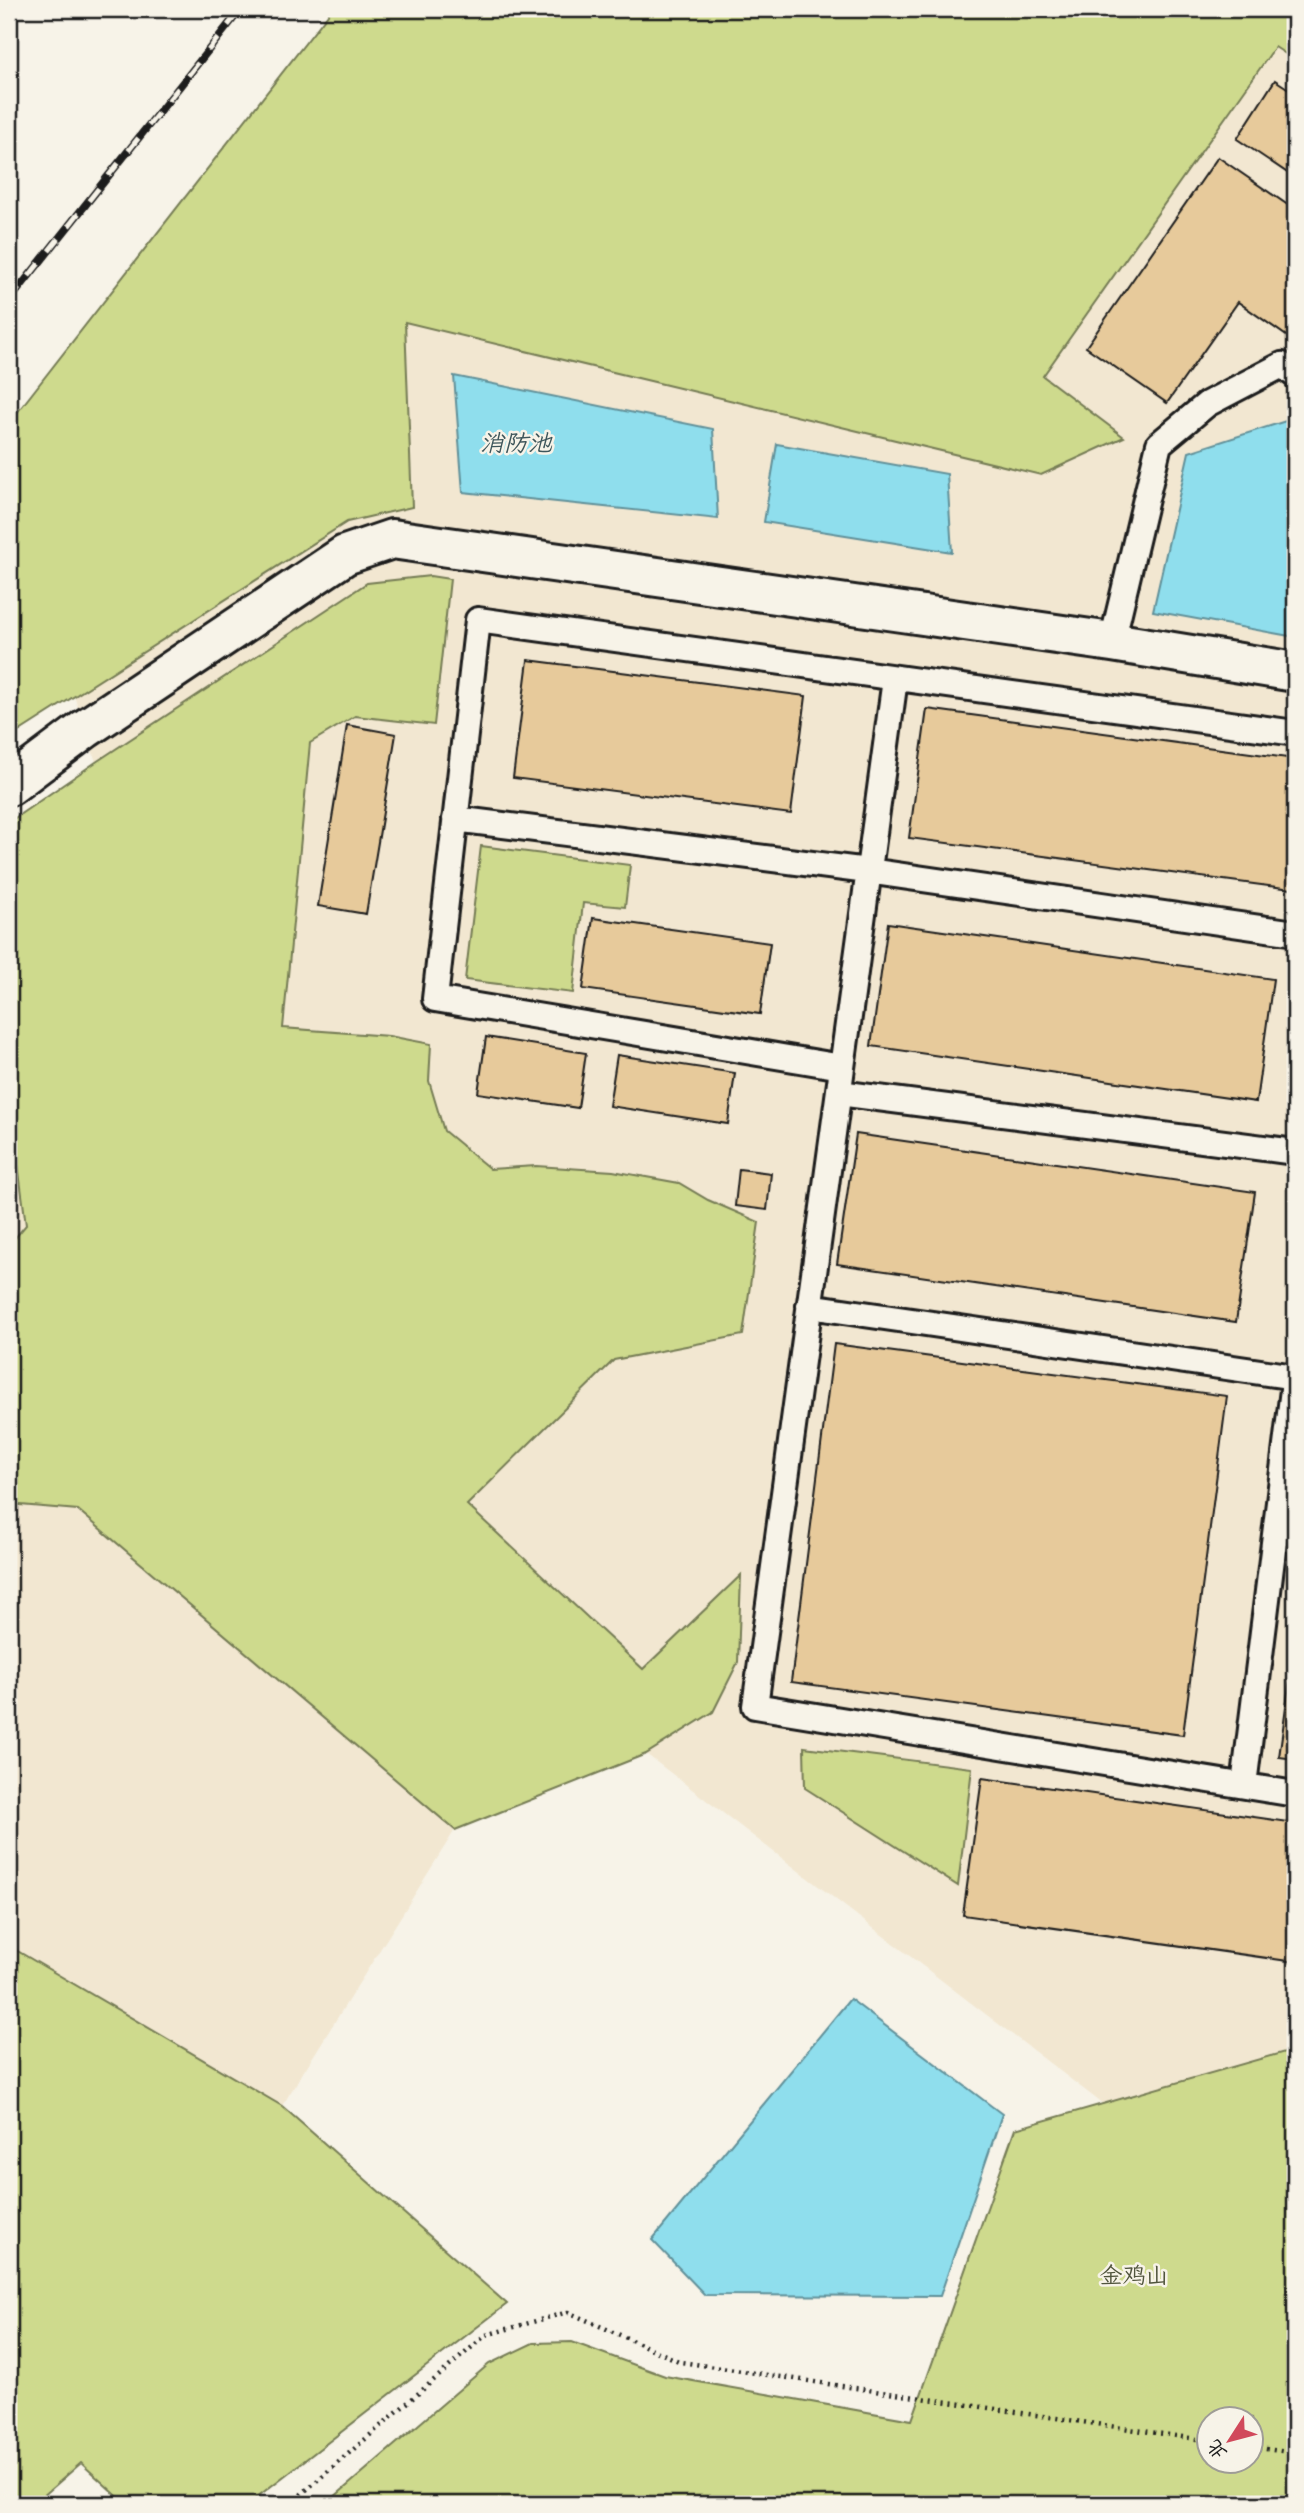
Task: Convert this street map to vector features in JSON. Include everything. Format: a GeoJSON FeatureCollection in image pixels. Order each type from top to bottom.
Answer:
{"type":"FeatureCollection","features":[{"type":"Feature","properties":{"kind":"street"},"geometry":{"type":"LineString","coordinates":[[9,786],[85,729],[345,555],[391,539],[1112,642],[1295,672]]}},
{"type":"Feature","properties":{"kind":"lane"},"geometry":{"type":"LineString","coordinates":[[1112,642],[1159,444],[1207,404],[1282,365],[1295,375]]}},
{"type":"Feature","properties":{"kind":"lane"},"geometry":{"type":"LineString","coordinates":[[842,1067],[435,999],[478,620],[1295,733]]}},
{"type":"Feature","properties":{"kind":"lane"},"geometry":{"type":"LineString","coordinates":[[895,678],[755,1706],[1295,1794]]}},
{"type":"Feature","properties":{"kind":"lane"},"geometry":{"type":"LineString","coordinates":[[455,819],[868,871],[1295,933]]}},
{"type":"Feature","properties":{"kind":"lane"},"geometry":{"type":"LineString","coordinates":[[839,1094],[1295,1152]]}},
{"type":"Feature","properties":{"kind":"lane"},"geometry":{"type":"LineString","coordinates":[[810,1306],[1295,1375],[1244,1785]]}},
{"type":"Feature","properties":{"kind":"path"},"geometry":{"type":"LineString","coordinates":[[290,2504],[486,2335],[568,2312],[681,2362],[1196,2439]]}},
{"type":"Feature","properties":{"kind":"path"},"geometry":{"type":"LineString","coordinates":[[1266,2449],[1295,2453]]}},
{"type":"Feature","properties":{"kind":"shaded area"},"geometry":{"type":"Polygon","coordinates":[[[1275,46],[1295,60],[1295,2049],[1103,2104],[646,1754],[172,1315],[96,762],[74,696],[347,522],[412,507],[405,322],[1041,475],[1123,437],[1043,376],[1275,46]]]}},
{"type":"Feature","properties":{"kind":"shaded area"},"geometry":{"type":"Polygon","coordinates":[[[9,1096],[27,1225],[9,1245],[9,1096]]]}},
{"type":"Feature","properties":{"kind":"shaded area"},"geometry":{"type":"Polygon","coordinates":[[[9,1504],[77,1510],[455,1830],[282,2106],[9,1946],[9,1504]]]}},
{"type":"Feature","properties":{"kind":"green space"},"geometry":{"type":"Polygon","coordinates":[[[332,9],[1295,9],[1295,60],[1275,47],[1043,376],[1124,437],[1041,475],[405,322],[412,507],[347,522],[9,738],[9,423],[332,9]]]}},
{"type":"Feature","properties":{"kind":"green space"},"geometry":{"type":"Polygon","coordinates":[[[430,576],[450,579],[434,725],[355,716],[310,743],[283,1028],[389,1036],[431,1044],[429,1081],[444,1131],[490,1169],[536,1166],[613,1171],[679,1183],[708,1200],[759,1222],[743,1335],[614,1360],[467,1505],[643,1669],[741,1575],[738,1662],[713,1712],[646,1754],[455,1830],[78,1510],[9,1504],[9,1245],[26,1225],[9,1096],[9,822],[367,583],[430,576]]]}},
{"type":"Feature","properties":{"kind":"green space"},"geometry":{"type":"Polygon","coordinates":[[[481,846],[630,865],[625,907],[583,903],[573,993],[465,980],[481,846]]]}},
{"type":"Feature","properties":{"kind":"green space"},"geometry":{"type":"Polygon","coordinates":[[[804,1747],[972,1768],[958,1886],[805,1788],[804,1747]]]}},
{"type":"Feature","properties":{"kind":"green space"},"geometry":{"type":"Polygon","coordinates":[[[9,1946],[282,2106],[507,2304],[248,2504],[126,2504],[81,2463],[34,2504],[9,2504],[9,1946]]]}},
{"type":"Feature","properties":{"kind":"green space","name":"金鸡山"},"geometry":{"type":"Polygon","coordinates":[[[1295,2049],[1295,2504],[326,2504],[489,2364],[533,2343],[572,2342],[665,2376],[912,2420],[1015,2129],[1295,2049]]]}},
{"type":"Feature","properties":{"kind":"water","name":"消防池"},"geometry":{"type":"Polygon","coordinates":[[[454,376],[713,429],[718,519],[463,492],[454,376]]]}},
{"type":"Feature","properties":{"kind":"water"},"geometry":{"type":"Polygon","coordinates":[[[1295,418],[1295,637],[1153,611],[1189,452],[1295,418]]]}},
{"type":"Feature","properties":{"kind":"water"},"geometry":{"type":"Polygon","coordinates":[[[777,444],[947,474],[952,552],[764,522],[777,444]]]}},
{"type":"Feature","properties":{"kind":"water"},"geometry":{"type":"Polygon","coordinates":[[[850,1999],[1002,2114],[940,2296],[705,2295],[652,2240],[850,1999]]]}},
{"type":"Feature","properties":{"kind":"building"},"geometry":{"type":"Polygon","coordinates":[[[1275,80],[1295,93],[1295,178],[1237,139],[1275,80]]]}},
{"type":"Feature","properties":{"kind":"building"},"geometry":{"type":"Polygon","coordinates":[[[1218,157],[1295,210],[1295,342],[1238,302],[1167,403],[1086,347],[1218,157]]]}},
{"type":"Feature","properties":{"kind":"building"},"geometry":{"type":"Polygon","coordinates":[[[528,660],[806,696],[791,814],[513,778],[528,660]]]}},
{"type":"Feature","properties":{"kind":"building"},"geometry":{"type":"Polygon","coordinates":[[[927,709],[1295,759],[1295,861],[1292,889],[909,838],[927,709]]]}},
{"type":"Feature","properties":{"kind":"building"},"geometry":{"type":"Polygon","coordinates":[[[347,725],[396,734],[366,914],[318,906],[347,725]]]}},
{"type":"Feature","properties":{"kind":"building"},"geometry":{"type":"Polygon","coordinates":[[[593,918],[770,943],[760,1014],[583,989],[593,918]]]}},
{"type":"Feature","properties":{"kind":"building"},"geometry":{"type":"Polygon","coordinates":[[[888,923],[1273,979],[1256,1102],[871,1046],[888,923]]]}},
{"type":"Feature","properties":{"kind":"building"},"geometry":{"type":"Polygon","coordinates":[[[486,1037],[586,1053],[578,1108],[478,1093],[486,1037]]]}},
{"type":"Feature","properties":{"kind":"building"},"geometry":{"type":"Polygon","coordinates":[[[617,1055],[735,1073],[728,1124],[609,1106],[617,1055]]]}},
{"type":"Feature","properties":{"kind":"building"},"geometry":{"type":"Polygon","coordinates":[[[856,1134],[1255,1192],[1236,1322],[837,1264],[856,1134]]]}},
{"type":"Feature","properties":{"kind":"building"},"geometry":{"type":"Polygon","coordinates":[[[739,1169],[771,1173],[767,1210],[735,1206],[739,1169]]]}},
{"type":"Feature","properties":{"kind":"building"},"geometry":{"type":"Polygon","coordinates":[[[834,1344],[1227,1396],[1183,1735],[791,1682],[834,1344]]]}},
{"type":"Feature","properties":{"kind":"building"},"geometry":{"type":"Polygon","coordinates":[[[1295,1642],[1295,1759],[1279,1757],[1295,1642]]]}},
{"type":"Feature","properties":{"kind":"building"},"geometry":{"type":"Polygon","coordinates":[[[982,1778],[1295,1823],[1295,1962],[963,1915],[982,1778]]]}},
{"type":"Feature","properties":{"kind":"railway"},"geometry":{"type":"LineString","coordinates":[[9,301],[241,9]]}}]}
